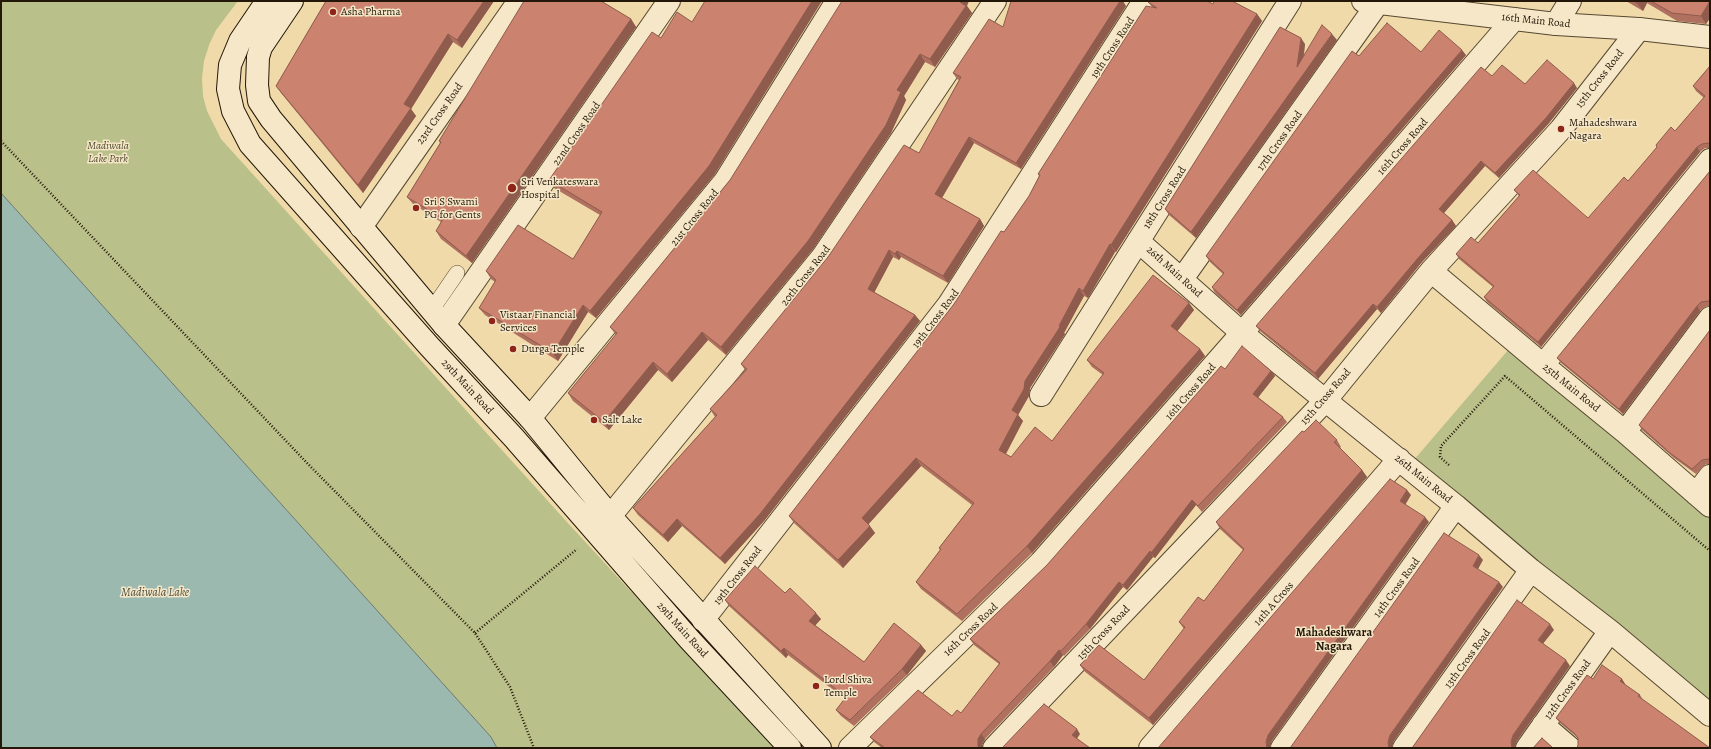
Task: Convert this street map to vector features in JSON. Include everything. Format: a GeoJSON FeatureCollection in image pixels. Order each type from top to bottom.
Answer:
{"type":"FeatureCollection","features":[{"type":"Feature","properties":{"kind":"street","name":"29th Main Road"},"geometry":{"type":"LineString","coordinates":[[266,1],[240,41],[230,65],[228,89],[233,111],[250,144],[435,352],[514,438],[689,639],[790,748]]}},
{"type":"Feature","properties":{"kind":"street","name":"29th Main Road"},"geometry":{"type":"LineString","coordinates":[[292,1],[261,47],[256,85],[259,101],[271,119],[437,318],[530,418],[611,517],[820,748]]}},
{"type":"Feature","properties":{"kind":"street","name":"23rd Cross Road"},"geometry":{"type":"LineString","coordinates":[[361,227],[519,1]]}},
{"type":"Feature","properties":{"kind":"street","name":"22nd Cross Road"},"geometry":{"type":"LineString","coordinates":[[437,318],[669,1]]}},
{"type":"Feature","properties":{"kind":"street","name":"21st Cross Road"},"geometry":{"type":"LineString","coordinates":[[530,418],[725,181],[837,1]]}},
{"type":"Feature","properties":{"kind":"street","name":"20th Cross Road"},"geometry":{"type":"LineString","coordinates":[[596,534],[823,256],[995,1]]}},
{"type":"Feature","properties":{"kind":"street","name":"19th Cross Road"},"geometry":{"type":"LineString","coordinates":[[704,620],[949,304],[1144,1]]}},
{"type":"Feature","properties":{"kind":"street","name":"18th Cross Road"},"geometry":{"type":"LineString","coordinates":[[1041,395],[1290,1]]}},
{"type":"Feature","properties":{"kind":"street"},"geometry":{"type":"LineString","coordinates":[[1556,24],[1570,1]]}},
{"type":"Feature","properties":{"kind":"street","name":"16th Main Road"},"geometry":{"type":"LineString","coordinates":[[1370,2],[1556,24],[1639,29],[1710,37]]}},
{"type":"Feature","properties":{"kind":"street","name":"17th Cross Road"},"geometry":{"type":"LineString","coordinates":[[1182,279],[1370,2]]}},
{"type":"Feature","properties":{"kind":"street","name":"16th Cross Road"},"geometry":{"type":"LineString","coordinates":[[850,748],[1041,562],[1514,19]]}},
{"type":"Feature","properties":{"kind":"street","name":"15th Cross Road"},"geometry":{"type":"LineString","coordinates":[[994,748],[1325,401],[1431,271],[1561,129],[1639,29]]}},
{"type":"Feature","properties":{"kind":"street"},"geometry":{"type":"LineString","coordinates":[[1543,366],[1710,160]]}},
{"type":"Feature","properties":{"kind":"street","name":"26th Main Road"},"geometry":{"type":"LineString","coordinates":[[1138,240],[1242,333],[1399,459],[1531,570],[1610,631],[1710,715]]}},
{"type":"Feature","properties":{"kind":"street","name":"25th Main Road"},"geometry":{"type":"LineString","coordinates":[[1431,271],[1543,366],[1625,432],[1703,500]]}},
{"type":"Feature","properties":{"kind":"street"},"geometry":{"type":"LineString","coordinates":[[1625,432],[1710,318]]}},
{"type":"Feature","properties":{"kind":"street","name":"14th A Cross"},"geometry":{"type":"LineString","coordinates":[[1150,748],[1399,459]]}},
{"type":"Feature","properties":{"kind":"street"},"geometry":{"type":"LineString","coordinates":[[1703,500],[1710,476]]}},
{"type":"Feature","properties":{"kind":"street","name":"14th Cross Road"},"geometry":{"type":"LineString","coordinates":[[1282,748],[1456,506]]}},
{"type":"Feature","properties":{"kind":"street","name":"13th Cross Road"},"geometry":{"type":"LineString","coordinates":[[1404,748],[1531,570]]}},
{"type":"Feature","properties":{"kind":"street","name":"12th Cross Road"},"geometry":{"type":"LineString","coordinates":[[1527,748],[1610,631]]}},
{"type":"Feature","properties":{"kind":"street"},"geometry":{"type":"LineString","coordinates":[[1543,725],[1570,748]]}},
{"type":"Feature","properties":{"kind":"lane"},"geometry":{"type":"LineString","coordinates":[[437,318],[457,273]]}},
{"type":"Feature","properties":{"kind":"path"},"geometry":{"type":"LineString","coordinates":[[1,141],[307,463],[475,633],[510,687],[534,748]]}},
{"type":"Feature","properties":{"kind":"path"},"geometry":{"type":"LineString","coordinates":[[1441,446],[1505,376],[1710,551]]}},
{"type":"Feature","properties":{"kind":"path"},"geometry":{"type":"LineString","coordinates":[[475,633],[596,534]]}},
{"type":"Feature","properties":{"kind":"green space","name":"Madiwala Lake Park"},"geometry":{"type":"Polygon","coordinates":[[[1,1],[238,1],[216,30],[204,61],[202,78],[203,96],[207,111],[221,139],[566,521],[775,748],[497,748],[491,737],[1,193],[1,1]]]}},
{"type":"Feature","properties":{"kind":"green space"},"geometry":{"type":"Polygon","coordinates":[[[1509,349],[1710,516],[1710,709],[1413,461],[1509,349]]]}},
{"type":"Feature","properties":{"kind":"water","name":"Madiwala Lake"},"geometry":{"type":"Polygon","coordinates":[[[1,193],[491,737],[497,748],[1,748],[1,193]]]}},
{"type":"Feature","properties":{"kind":"building"},"geometry":{"type":"Polygon","coordinates":[[[326,1],[484,1],[457,40],[448,34],[404,104],[411,108],[358,185],[276,86],[326,1]]]}},
{"type":"Feature","properties":{"kind":"building"},"geometry":{"type":"Polygon","coordinates":[[[524,1],[601,1],[631,19],[466,256],[436,231],[443,219],[407,197],[441,142],[439,141],[524,1]]]}},
{"type":"Feature","properties":{"kind":"building"},"geometry":{"type":"Polygon","coordinates":[[[705,1],[812,1],[709,166],[590,311],[583,305],[553,353],[479,308],[496,280],[486,271],[518,225],[573,259],[602,212],[549,180],[652,32],[661,38],[677,12],[692,22],[705,1]]]}},
{"type":"Feature","properties":{"kind":"building"},"geometry":{"type":"Polygon","coordinates":[[[842,1],[960,1],[966,6],[930,59],[920,54],[897,90],[901,92],[886,125],[808,241],[721,347],[702,332],[667,374],[653,362],[604,422],[568,393],[617,333],[610,327],[730,180],[842,1]]]}},
{"type":"Feature","properties":{"kind":"building"},"geometry":{"type":"Polygon","coordinates":[[[1011,1],[1120,1],[1016,163],[969,137],[935,194],[980,219],[943,276],[897,251],[895,254],[889,250],[868,289],[915,315],[760,514],[720,558],[677,519],[663,535],[633,508],[717,415],[710,409],[747,369],[741,364],[828,257],[904,145],[919,153],[961,77],[953,73],[989,19],[1003,27],[1011,1]]]}},
{"type":"Feature","properties":{"kind":"building"},"geometry":{"type":"Polygon","coordinates":[[[1207,1],[1213,4],[1214,1],[1232,1],[1257,14],[1111,245],[1110,244],[1083,291],[1079,288],[1059,326],[1060,327],[1025,381],[1024,389],[1012,410],[1018,414],[999,450],[1011,457],[1035,427],[1052,441],[1104,373],[1087,360],[1153,275],[1189,303],[1171,326],[1200,349],[1027,546],[957,614],[916,582],[941,549],[939,548],[974,503],[916,458],[862,518],[870,526],[838,560],[789,516],[954,304],[1001,231],[1004,232],[1029,196],[1040,175],[1038,174],[1146,6],[1157,8],[1148,2],[1207,1]]]}},
{"type":"Feature","properties":{"kind":"building"},"geometry":{"type":"Polygon","coordinates":[[[1651,1],[1710,1],[1701,16],[1672,13],[1651,1]]]}},
{"type":"Feature","properties":{"kind":"building"},"geometry":{"type":"Polygon","coordinates":[[[1387,23],[1421,52],[1439,30],[1462,50],[1237,310],[1212,287],[1224,273],[1206,256],[1352,51],[1359,56],[1387,23]]]}},
{"type":"Feature","properties":{"kind":"building"},"geometry":{"type":"Polygon","coordinates":[[[1322,25],[1332,34],[1191,232],[1165,209],[1280,27],[1301,38],[1297,67],[1322,25]]]}},
{"type":"Feature","properties":{"kind":"building"},"geometry":{"type":"Polygon","coordinates":[[[1547,60],[1574,83],[1546,118],[1495,173],[1481,161],[1439,209],[1452,220],[1377,307],[1373,304],[1315,373],[1256,326],[1481,67],[1492,76],[1502,65],[1525,84],[1547,60]]]}},
{"type":"Feature","properties":{"kind":"building"},"geometry":{"type":"Polygon","coordinates":[[[1710,66],[1710,144],[1702,144],[1697,147],[1538,342],[1484,297],[1494,286],[1456,254],[1471,237],[1478,243],[1520,195],[1514,190],[1533,170],[1588,218],[1624,177],[1628,181],[1657,147],[1656,145],[1671,127],[1675,131],[1705,96],[1693,86],[1710,66]]]}},
{"type":"Feature","properties":{"kind":"building"},"geometry":{"type":"Polygon","coordinates":[[[1710,171],[1710,302],[1701,302],[1697,306],[1619,409],[1557,358],[1710,171]]]}},
{"type":"Feature","properties":{"kind":"building"},"geometry":{"type":"Polygon","coordinates":[[[1710,330],[1710,460],[1702,460],[1692,469],[1670,453],[1639,425],[1710,330]]]}},
{"type":"Feature","properties":{"kind":"building"},"geometry":{"type":"Polygon","coordinates":[[[1242,346],[1271,371],[1253,394],[1283,417],[1198,506],[1192,500],[1151,553],[1150,551],[1123,585],[1119,582],[1086,624],[1061,651],[1059,650],[981,734],[978,739],[978,746],[980,748],[885,748],[870,737],[918,690],[952,716],[957,710],[961,713],[1000,663],[970,639],[1047,565],[1221,366],[1225,369],[1242,346]]]}},
{"type":"Feature","properties":{"kind":"building"},"geometry":{"type":"Polygon","coordinates":[[[1316,420],[1337,440],[1334,442],[1362,470],[1149,718],[1080,665],[1099,645],[1144,680],[1185,627],[1179,622],[1198,597],[1204,601],[1244,549],[1216,522],[1302,431],[1304,432],[1316,420]]]}},
{"type":"Feature","properties":{"kind":"building"},"geometry":{"type":"Polygon","coordinates":[[[1390,479],[1407,490],[1400,501],[1425,517],[1268,735],[1266,742],[1267,748],[1158,748],[1390,479]]]}},
{"type":"Feature","properties":{"kind":"building"},"geometry":{"type":"Polygon","coordinates":[[[1444,533],[1479,555],[1473,566],[1499,582],[1390,735],[1388,742],[1389,748],[1290,748],[1444,533]]]}},
{"type":"Feature","properties":{"kind":"building"},"geometry":{"type":"Polygon","coordinates":[[[755,566],[785,593],[790,588],[816,613],[809,621],[864,662],[894,623],[921,645],[902,669],[850,720],[836,710],[846,697],[784,648],[781,651],[725,600],[755,566]]]}},
{"type":"Feature","properties":{"kind":"building"},"geometry":{"type":"Polygon","coordinates":[[[1517,600],[1550,624],[1538,640],[1566,660],[1513,735],[1511,742],[1512,748],[1412,748],[1517,600]]]}},
{"type":"Feature","properties":{"kind":"building"},"geometry":{"type":"Polygon","coordinates":[[[1602,665],[1622,679],[1620,681],[1640,695],[1638,696],[1710,748],[1577,748],[1578,738],[1556,718],[1587,675],[1593,679],[1602,665]]]}},
{"type":"Feature","properties":{"kind":"building"},"geometry":{"type":"Polygon","coordinates":[[[1044,704],[1077,729],[1072,735],[1090,748],[1002,748],[1044,704]]]}},
{"type":"Feature","properties":{"kind":"building"},"geometry":{"type":"Polygon","coordinates":[[[1542,738],[1553,748],[1533,748],[1542,738]]]}},
{"type":"Feature","properties":{"kind":"place","name":"Asha Pharma"},"geometry":{"type":"Point","coordinates":[333,12]}},
{"type":"Feature","properties":{"kind":"place","name":"Mahadeshwara Nagara"},"geometry":{"type":"Point","coordinates":[1561,129]}},
{"type":"Feature","properties":{"kind":"place","name":"Sri Venkateswara Hospital"},"geometry":{"type":"Point","coordinates":[512,188]}},
{"type":"Feature","properties":{"kind":"place","name":"Sri S Swami PG for Gents"},"geometry":{"type":"Point","coordinates":[416,208]}},
{"type":"Feature","properties":{"kind":"place","name":"Vistaar Financial Services"},"geometry":{"type":"Point","coordinates":[492,321]}},
{"type":"Feature","properties":{"kind":"place","name":"Durga Temple"},"geometry":{"type":"Point","coordinates":[513,349]}},
{"type":"Feature","properties":{"kind":"place","name":"Salt Lake"},"geometry":{"type":"Point","coordinates":[594,420]}},
{"type":"Feature","properties":{"kind":"place","name":"Lord Shiva Temple"},"geometry":{"type":"Point","coordinates":[816,686]}},
{"type":"Feature","properties":{"kind":"district","name":"Mahadeshwara Nagara"},"geometry":{"type":"Point","coordinates":[1334,640]}}]}
